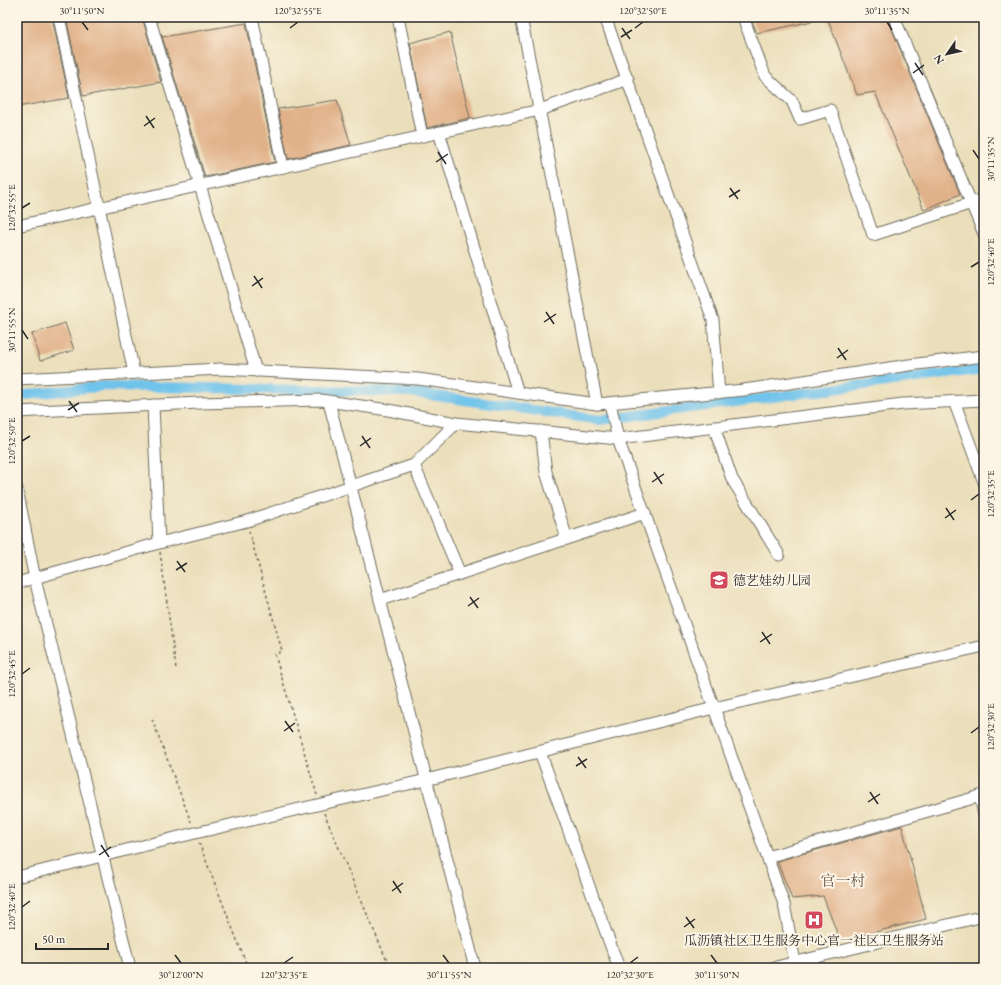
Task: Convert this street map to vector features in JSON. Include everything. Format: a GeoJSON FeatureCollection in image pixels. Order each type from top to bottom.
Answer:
{"type":"FeatureCollection","features":[{"type":"Feature","properties":{"kind":"street"},"geometry":{"type":"LineString","coordinates":[[59,17],[134,373]]}},
{"type":"Feature","properties":{"kind":"street"},"geometry":{"type":"LineString","coordinates":[[149,17],[256,371]]}},
{"type":"Feature","properties":{"kind":"street"},"geometry":{"type":"LineString","coordinates":[[252,17],[283,167]]}},
{"type":"Feature","properties":{"kind":"street"},"geometry":{"type":"LineString","coordinates":[[398,17],[422,136]]}},
{"type":"Feature","properties":{"kind":"street"},"geometry":{"type":"LineString","coordinates":[[521,17],[598,404]]}},
{"type":"Feature","properties":{"kind":"street"},"geometry":{"type":"LineString","coordinates":[[605,17],[713,320],[719,393]]}},
{"type":"Feature","properties":{"kind":"street"},"geometry":{"type":"LineString","coordinates":[[743,17],[765,76],[792,101],[800,119],[830,110],[873,235],[984,199]]}},
{"type":"Feature","properties":{"kind":"street"},"geometry":{"type":"LineString","coordinates":[[894,17],[970,204],[984,234]]}},
{"type":"Feature","properties":{"kind":"street"},"geometry":{"type":"LineString","coordinates":[[17,226],[540,110],[628,79]]}},
{"type":"Feature","properties":{"kind":"street"},"geometry":{"type":"LineString","coordinates":[[439,132],[518,393]]}},
{"type":"Feature","properties":{"kind":"street"},"geometry":{"type":"LineString","coordinates":[[17,379],[221,369],[418,379],[598,404],[610,404],[719,393],[909,365],[984,356]]}},
{"type":"Feature","properties":{"kind":"street"},"geometry":{"type":"LineString","coordinates":[[17,412],[214,402],[329,402],[388,410],[456,423],[618,439],[903,404],[984,400]]}},
{"type":"Feature","properties":{"kind":"street"},"geometry":{"type":"LineString","coordinates":[[954,401],[984,482]]}},
{"type":"Feature","properties":{"kind":"street"},"geometry":{"type":"LineString","coordinates":[[329,402],[475,968]]}},
{"type":"Feature","properties":{"kind":"street"},"geometry":{"type":"LineString","coordinates":[[610,404],[618,439],[784,904],[795,966]]}},
{"type":"Feature","properties":{"kind":"street"},"geometry":{"type":"LineString","coordinates":[[153,405],[159,542]]}},
{"type":"Feature","properties":{"kind":"street"},"geometry":{"type":"LineString","coordinates":[[17,583],[159,542],[247,521],[351,488],[414,465],[456,423]]}},
{"type":"Feature","properties":{"kind":"street"},"geometry":{"type":"LineString","coordinates":[[714,427],[732,479],[779,555]]}},
{"type":"Feature","properties":{"kind":"street"},"geometry":{"type":"LineString","coordinates":[[541,431],[546,472],[567,539]]}},
{"type":"Feature","properties":{"kind":"street"},"geometry":{"type":"LineString","coordinates":[[414,465],[460,574]]}},
{"type":"Feature","properties":{"kind":"street"},"geometry":{"type":"LineString","coordinates":[[17,489],[35,579],[130,968]]}},
{"type":"Feature","properties":{"kind":"street"},"geometry":{"type":"LineString","coordinates":[[380,600],[644,513]]}},
{"type":"Feature","properties":{"kind":"street"},"geometry":{"type":"LineString","coordinates":[[17,877],[195,833],[426,780],[714,708],[984,646]]}},
{"type":"Feature","properties":{"kind":"street"},"geometry":{"type":"LineString","coordinates":[[540,752],[619,968]]}},
{"type":"Feature","properties":{"kind":"street"},"geometry":{"type":"LineString","coordinates":[[767,857],[982,796],[984,815]]}},
{"type":"Feature","properties":{"kind":"street"},"geometry":{"type":"LineString","coordinates":[[772,968],[795,966],[984,916]]}},
{"type":"Feature","properties":{"kind":"path"},"geometry":{"type":"LineString","coordinates":[[247,521],[282,651],[275,655],[320,804],[390,968]]}},
{"type":"Feature","properties":{"kind":"path"},"geometry":{"type":"LineString","coordinates":[[159,542],[176,669]]}},
{"type":"Feature","properties":{"kind":"path"},"geometry":{"type":"LineString","coordinates":[[152,720],[248,968]]}},
{"type":"Feature","properties":{"kind":"building"},"geometry":{"type":"Polygon","coordinates":[[[17,17],[52,17],[69,98],[17,107],[17,17]]]}},
{"type":"Feature","properties":{"kind":"building"},"geometry":{"type":"Polygon","coordinates":[[[66,17],[142,17],[161,82],[83,96],[66,17]]]}},
{"type":"Feature","properties":{"kind":"building"},"geometry":{"type":"Polygon","coordinates":[[[750,17],[817,17],[817,20],[757,33],[750,17]]]}},
{"type":"Feature","properties":{"kind":"building"},"geometry":{"type":"Polygon","coordinates":[[[827,17],[887,17],[960,194],[924,210],[875,92],[857,95],[827,17]]]}},
{"type":"Feature","properties":{"kind":"building"},"geometry":{"type":"Polygon","coordinates":[[[246,23],[275,162],[205,177],[162,37],[246,23]]]}},
{"type":"Feature","properties":{"kind":"building"},"geometry":{"type":"Polygon","coordinates":[[[450,32],[470,118],[427,128],[410,43],[450,32]]]}},
{"type":"Feature","properties":{"kind":"building"},"geometry":{"type":"Polygon","coordinates":[[[337,100],[351,145],[288,159],[278,109],[337,100]]]}},
{"type":"Feature","properties":{"kind":"building"},"geometry":{"type":"Polygon","coordinates":[[[65,323],[74,350],[40,361],[32,334],[65,323]]]}},
{"type":"Feature","properties":{"kind":"building"},"geometry":{"type":"Polygon","coordinates":[[[902,826],[926,919],[840,941],[823,896],[792,899],[777,861],[902,826]]]}},
{"type":"Feature","properties":{"kind":"waterway"},"geometry":{"type":"LineString","coordinates":[[17,396],[104,386],[410,392],[600,420],[984,369]]}},
{"type":"Feature","properties":{"kind":"place","name":"德艺娃幼儿园"},"geometry":{"type":"Point","coordinates":[719,580]}},
{"type":"Feature","properties":{"kind":"place","name":"瓜沥镇社区卫生服务中心官一社区卫生服务站"},"geometry":{"type":"Point","coordinates":[814,920]}},
{"type":"Feature","properties":{"kind":"district","name":"官一村"},"geometry":{"type":"Point","coordinates":[843,881]}}]}
